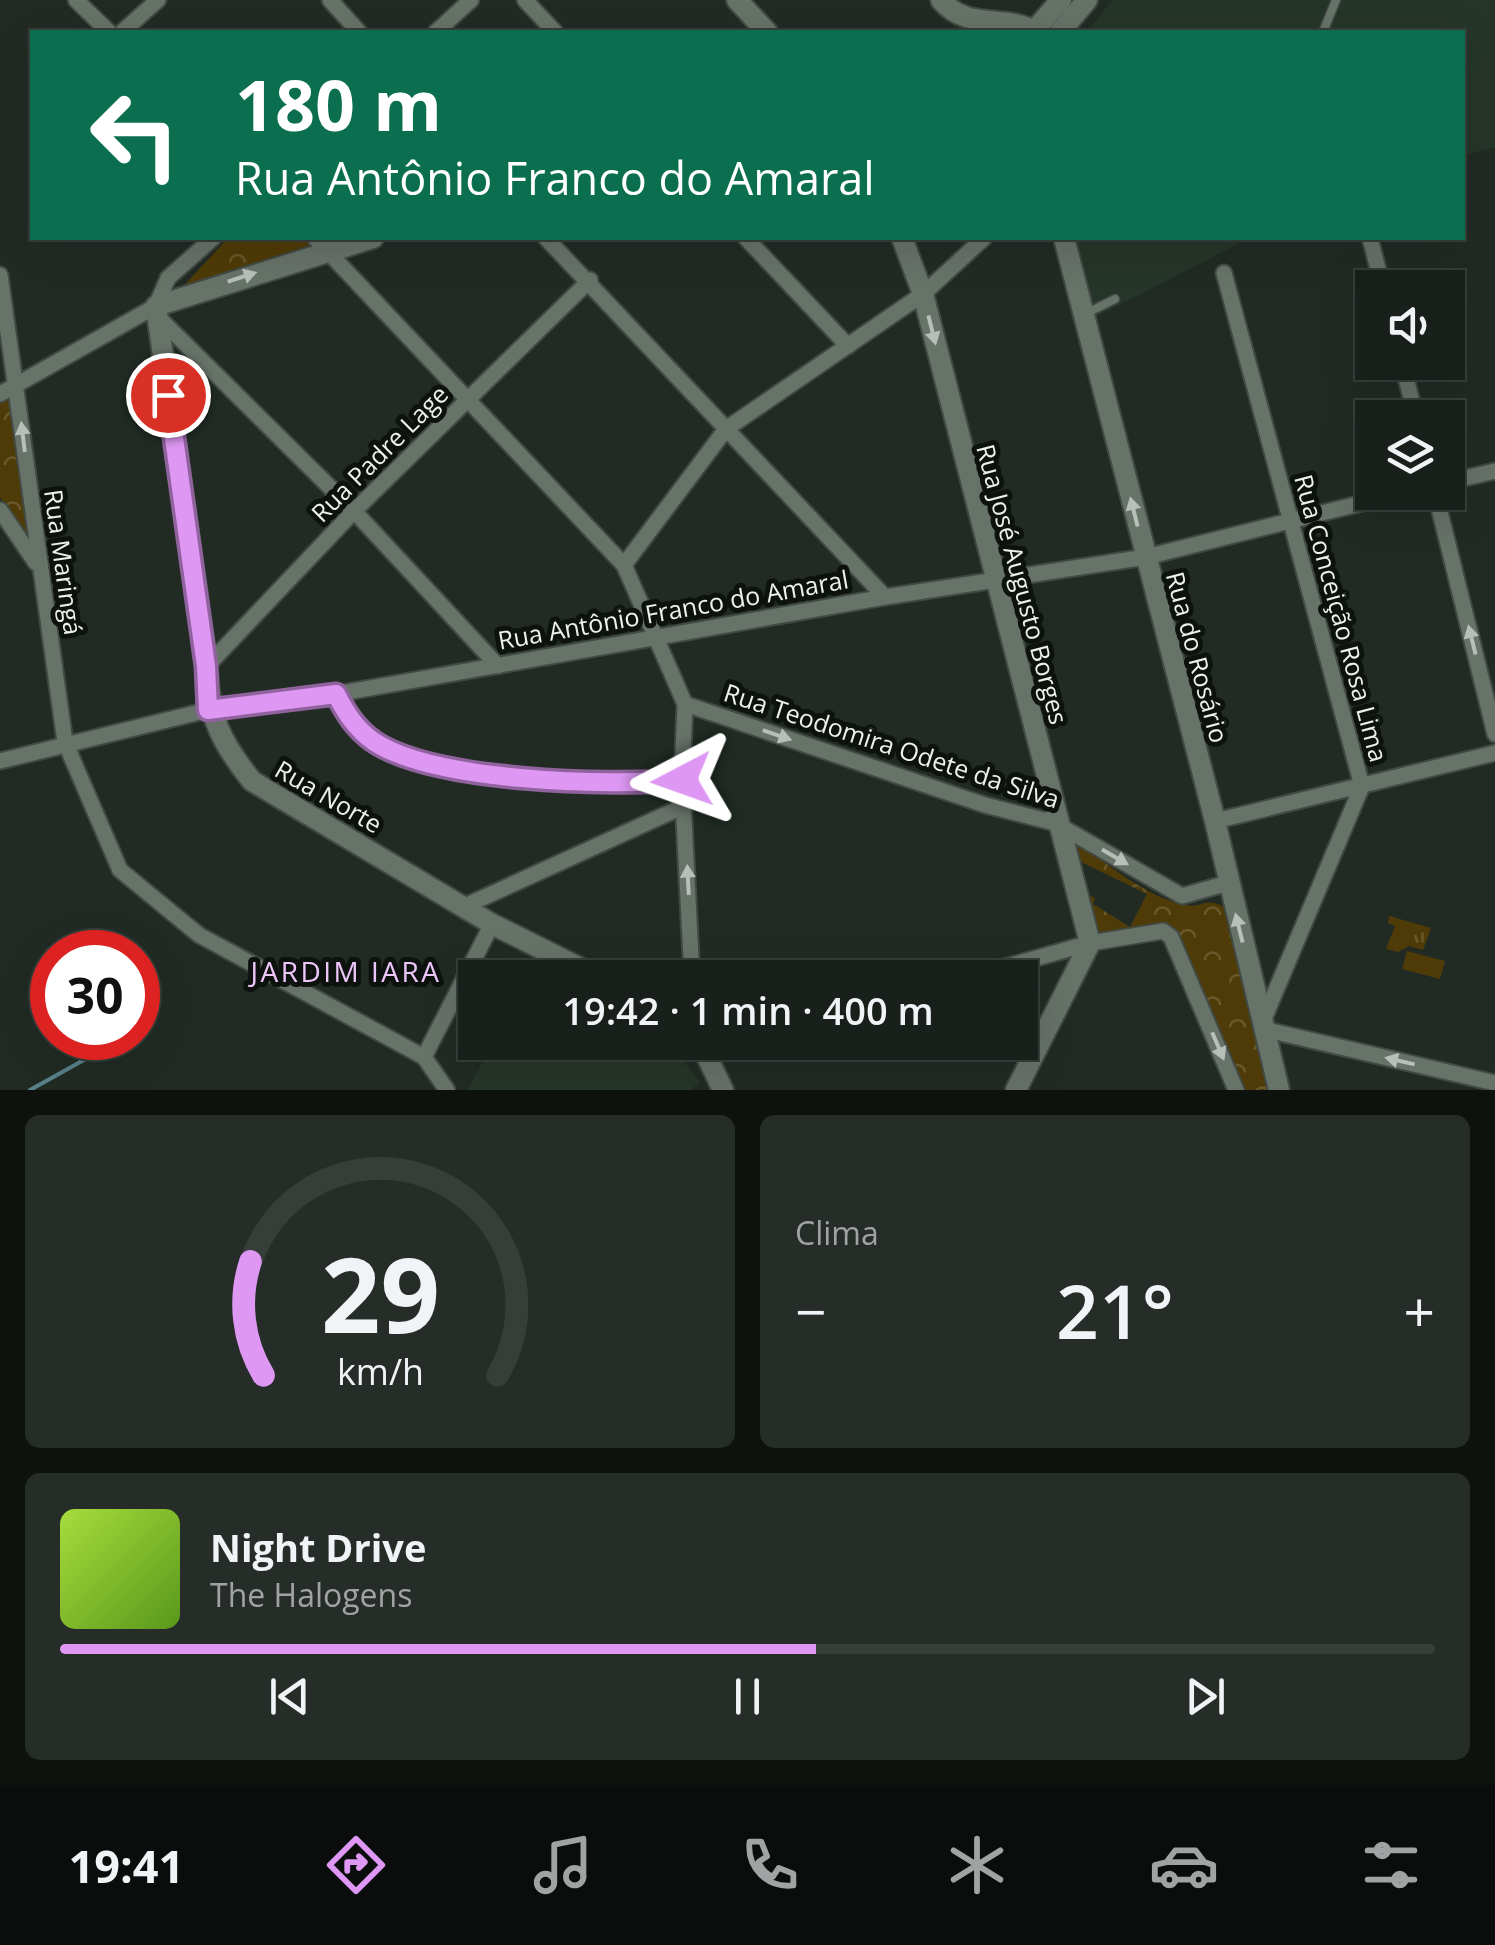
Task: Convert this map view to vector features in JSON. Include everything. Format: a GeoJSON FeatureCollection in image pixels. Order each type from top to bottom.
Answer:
{"type":"FeatureCollection","features":[{"type":"Feature","properties":{"kind":"street"},"geometry":{"type":"LineString","coordinates":[[76,0],[107,30]]}},
{"type":"Feature","properties":{"kind":"street"},"geometry":{"type":"LineString","coordinates":[[124,30],[158,0]]}},
{"type":"Feature","properties":{"kind":"street"},"geometry":{"type":"LineString","coordinates":[[330,0],[357,30]]}},
{"type":"Feature","properties":{"kind":"street"},"geometry":{"type":"LineString","coordinates":[[438,30],[471,0]]}},
{"type":"Feature","properties":{"kind":"street"},"geometry":{"type":"LineString","coordinates":[[525,0],[554,30]]}},
{"type":"Feature","properties":{"kind":"street"},"geometry":{"type":"LineString","coordinates":[[736,0],[764,30]]}},
{"type":"Feature","properties":{"kind":"street"},"geometry":{"type":"LineString","coordinates":[[941,0],[952,14],[1006,29]]}},
{"type":"Feature","properties":{"kind":"street"},"geometry":{"type":"LineString","coordinates":[[1037,30],[1060,0]]}},
{"type":"Feature","properties":{"kind":"street"},"geometry":{"type":"LineString","coordinates":[[1062,30],[1087,0]]}},
{"type":"Feature","properties":{"kind":"street"},"geometry":{"type":"LineString","coordinates":[[157,311],[168,278],[211,240]]}},
{"type":"Feature","properties":{"kind":"street"},"geometry":{"type":"LineString","coordinates":[[0,394],[157,311],[321,243],[352,240]]}},
{"type":"Feature","properties":{"kind":"street"},"geometry":{"type":"LineString","coordinates":[[548,240],[885,596]]}},
{"type":"Feature","properties":{"kind":"street"},"geometry":{"type":"LineString","coordinates":[[748,240],[848,346]]}},
{"type":"Feature","properties":{"kind":"street","name":"Rua José Augusto Borges"},"geometry":{"type":"LineString","coordinates":[[903,240],[923,294],[1056,810],[1055,823],[1090,943]]}},
{"type":"Feature","properties":{"kind":"street"},"geometry":{"type":"LineString","coordinates":[[624,566],[726,429],[923,294],[982,240]]}},
{"type":"Feature","properties":{"kind":"street","name":"Rua do Rosário"},"geometry":{"type":"LineString","coordinates":[[1065,240],[1216,821],[1279,1090]]}},
{"type":"Feature","properties":{"kind":"street"},"geometry":{"type":"LineString","coordinates":[[1371,240],[1378,270]]}},
{"type":"Feature","properties":{"kind":"street","name":"Rua Teodomira Odete da Silva"},"geometry":{"type":"LineString","coordinates":[[321,243],[624,566],[685,704],[985,805],[1055,823],[1182,896],[1228,883]]}},
{"type":"Feature","properties":{"kind":"street","name":"Rua Conceição Rosa Lima"},"geometry":{"type":"LineString","coordinates":[[1224,273],[1362,786],[1263,1026]]}},
{"type":"Feature","properties":{"kind":"street","name":"Rua Maringá"},"geometry":{"type":"LineString","coordinates":[[0,275],[64,742],[120,870],[198,935],[424,1057]]}},
{"type":"Feature","properties":{"kind":"street","name":"Rua Padre Lage"},"geometry":{"type":"LineString","coordinates":[[206,666],[354,511],[590,280]]}},
{"type":"Feature","properties":{"kind":"street"},"geometry":{"type":"LineString","coordinates":[[157,311],[354,511],[498,666]]}},
{"type":"Feature","properties":{"kind":"street","name":"Rua Norte"},"geometry":{"type":"LineString","coordinates":[[157,311],[206,666],[208,710],[230,753],[252,781],[466,905],[492,924],[564,960]]}},
{"type":"Feature","properties":{"kind":"street"},"geometry":{"type":"LineString","coordinates":[[1465,478],[1495,471]]}},
{"type":"Feature","properties":{"kind":"street","name":"Rua Antônio Franco do Amaral"},"geometry":{"type":"LineString","coordinates":[[0,760],[208,710],[336,694],[885,596],[996,583],[1146,558],[1355,505]]}},
{"type":"Feature","properties":{"kind":"street"},"geometry":{"type":"LineString","coordinates":[[0,510],[38,566]]}},
{"type":"Feature","properties":{"kind":"street"},"geometry":{"type":"LineString","coordinates":[[1439,510],[1495,734]]}},
{"type":"Feature","properties":{"kind":"street"},"geometry":{"type":"LineString","coordinates":[[336,694],[351,722],[376,743],[445,767],[620,785],[682,780]]}},
{"type":"Feature","properties":{"kind":"street"},"geometry":{"type":"LineString","coordinates":[[685,704],[682,780],[691,960]]}},
{"type":"Feature","properties":{"kind":"street"},"geometry":{"type":"LineString","coordinates":[[1216,821],[1495,752]]}},
{"type":"Feature","properties":{"kind":"street"},"geometry":{"type":"LineString","coordinates":[[466,905],[684,806]]}},
{"type":"Feature","properties":{"kind":"street"},"geometry":{"type":"LineString","coordinates":[[446,1090],[424,1057],[492,924]]}},
{"type":"Feature","properties":{"kind":"street"},"geometry":{"type":"LineString","coordinates":[[1030,960],[1090,943],[1156,931],[1171,937],[1234,1088]]}},
{"type":"Feature","properties":{"kind":"street"},"geometry":{"type":"LineString","coordinates":[[1016,1090],[1090,943]]}},
{"type":"Feature","properties":{"kind":"street"},"geometry":{"type":"LineString","coordinates":[[1263,1026],[1495,1083]]}},
{"type":"Feature","properties":{"kind":"street"},"geometry":{"type":"LineString","coordinates":[[709,1060],[723,1090]]}},
{"type":"Feature","properties":{"kind":"lane"},"geometry":{"type":"LineString","coordinates":[[1324,30],[1336,0]]}},
{"type":"Feature","properties":{"kind":"lane"},"geometry":{"type":"LineString","coordinates":[[1084,314],[1115,298]]}},
{"type":"Feature","properties":{"kind":"shaded area"},"geometry":{"type":"Polygon","coordinates":[[[1113,0],[1495,0],[1495,147],[1465,155],[1465,30],[1088,30],[1113,0]]]}},
{"type":"Feature","properties":{"kind":"shaded area"},"geometry":{"type":"Polygon","coordinates":[[[1071,240],[1246,240],[1090,320],[1071,240]]]}},
{"type":"Feature","properties":{"kind":"shaded area"},"geometry":{"type":"Polygon","coordinates":[[[484,1060],[683,1060],[700,1083],[690,1090],[467,1090],[484,1060]]]}},
{"type":"Feature","properties":{"kind":"green space"},"geometry":{"type":"Polygon","coordinates":[[[226,240],[309,240],[315,246],[178,292],[226,240]]]}},
{"type":"Feature","properties":{"kind":"green space"},"geometry":{"type":"Polygon","coordinates":[[[13,393],[28,541],[0,497],[0,401],[13,393]]]}},
{"type":"Feature","properties":{"kind":"green space"},"geometry":{"type":"Polygon","coordinates":[[[1070,838],[1155,895],[1186,905],[1211,902],[1223,906],[1272,1090],[1244,1090],[1175,935],[1090,941],[1077,862],[1085,893],[1095,898],[1093,904],[1130,927],[1147,894],[1077,860],[1070,838]]]}},
{"type":"Feature","properties":{"kind":"green space"},"geometry":{"type":"Polygon","coordinates":[[[1389,916],[1431,928],[1423,950],[1409,946],[1398,952],[1386,949],[1395,926],[1388,923],[1389,916]]]}},
{"type":"Feature","properties":{"kind":"green space"},"geometry":{"type":"Polygon","coordinates":[[[1407,951],[1445,961],[1440,979],[1402,969],[1407,951]]]}},
{"type":"Feature","properties":{"kind":"waterway"},"geometry":{"type":"LineString","coordinates":[[30,1090],[84,1060]]}},
{"type":"Feature","properties":{"kind":"district","name":"JARDIM IARA"},"geometry":{"type":"Point","coordinates":[346,971]}},
{"type":"Feature","properties":{"kind":"route"},"geometry":{"type":"LineString","coordinates":[[168,395],[206,666],[208,710],[336,694],[351,722],[376,743],[445,767],[620,785],[682,780]]}}]}
